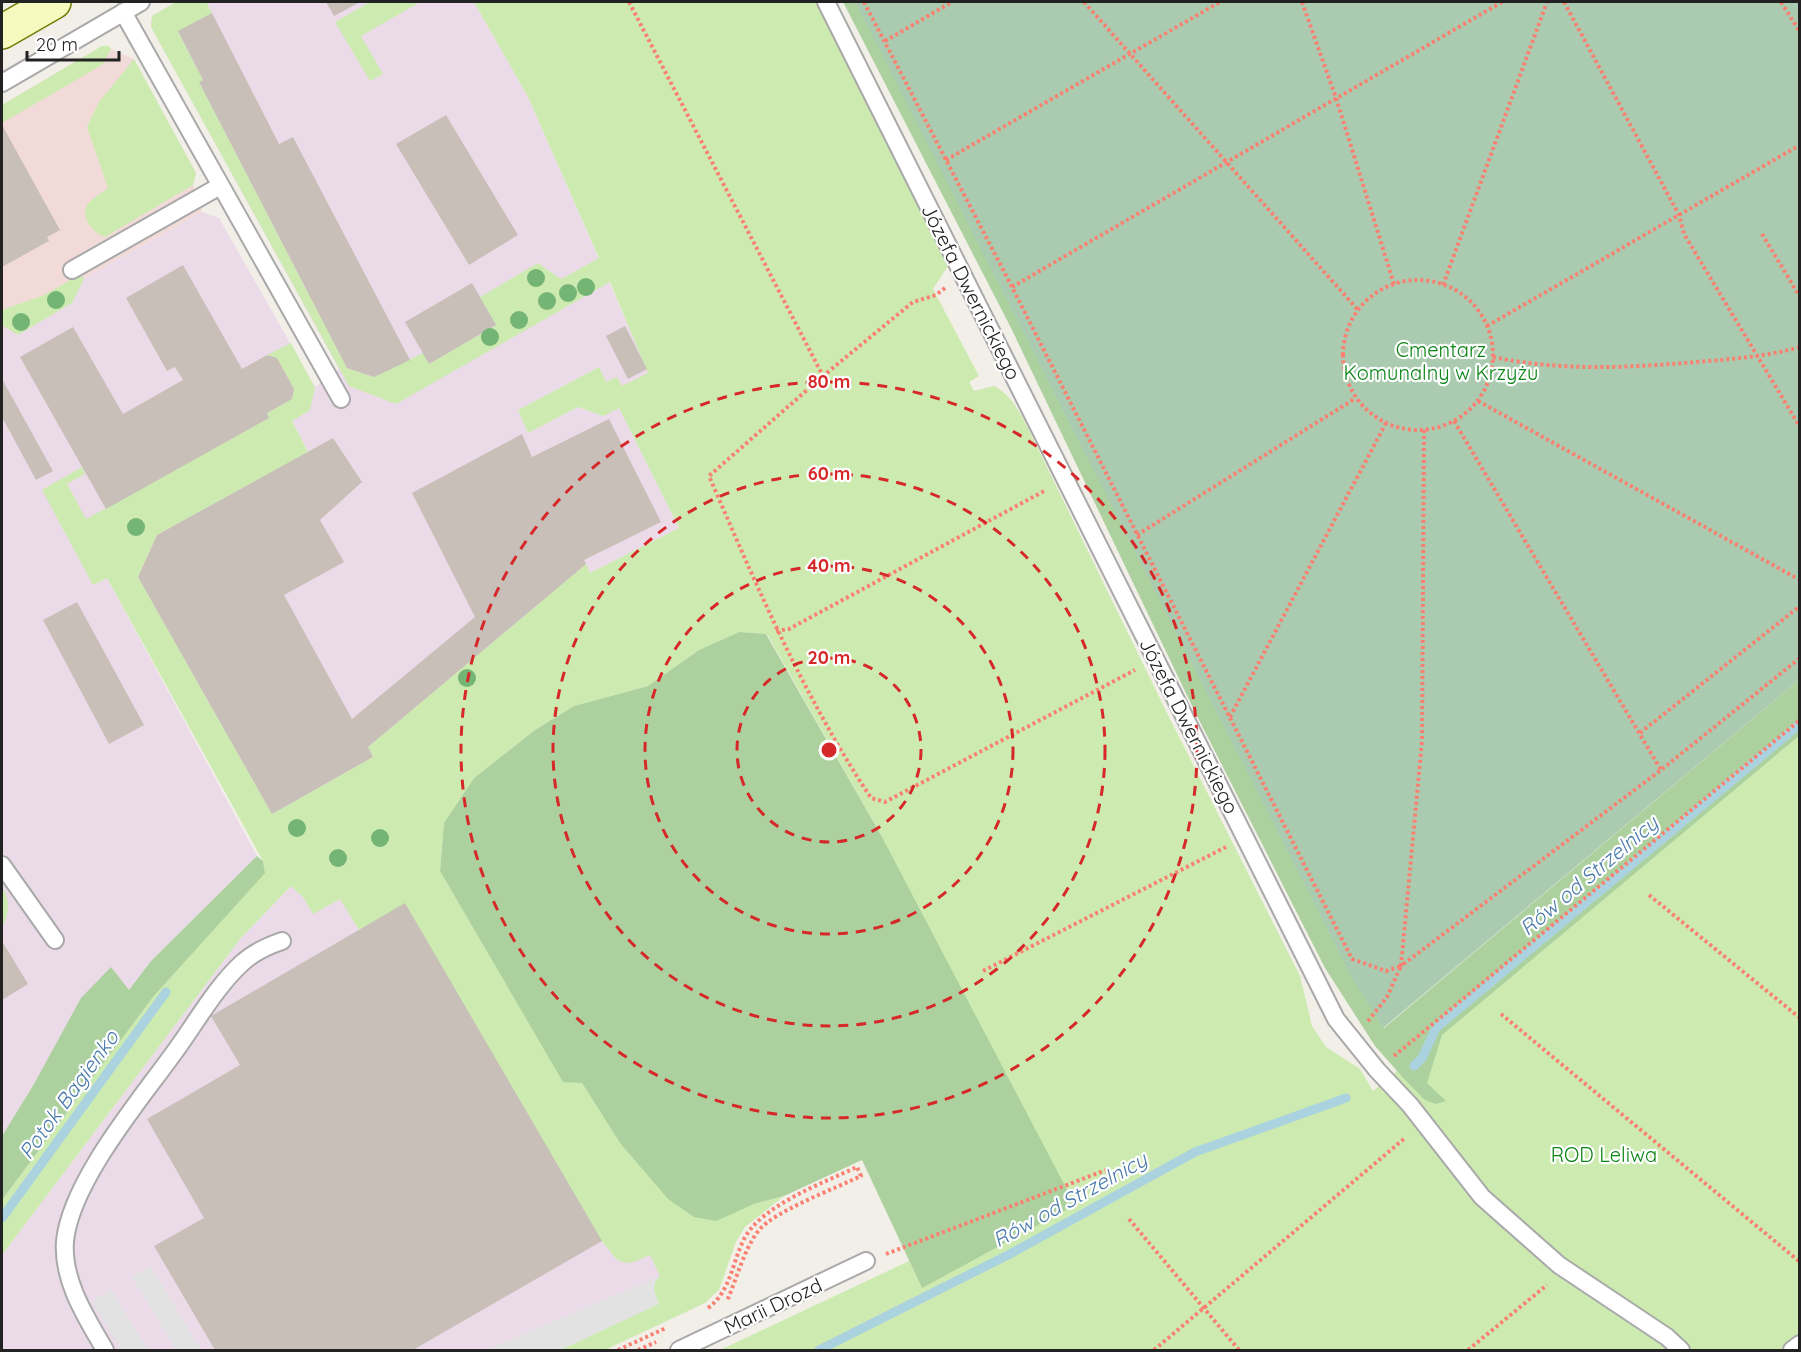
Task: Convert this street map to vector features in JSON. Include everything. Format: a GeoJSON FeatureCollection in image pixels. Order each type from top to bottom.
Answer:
{"type":"FeatureCollection","features":[{"type":"Feature","properties":{"kind":"main road"},"geometry":{"type":"LineString","coordinates":[[2,32],[34,5]]}},
{"type":"Feature","properties":{"kind":"lane"},"geometry":{"type":"LineString","coordinates":[[2,83],[141,2]]}},
{"type":"Feature","properties":{"kind":"lane","name":"Józefa Dwernickiego"},"geometry":{"type":"LineString","coordinates":[[826,2],[1336,1019],[1377,1070],[1422,1120],[1482,1197],[1559,1265],[1667,1337],[1681,1350]]}},
{"type":"Feature","properties":{"kind":"lane"},"geometry":{"type":"LineString","coordinates":[[123,12],[341,399]]}},
{"type":"Feature","properties":{"kind":"lane"},"geometry":{"type":"LineString","coordinates":[[72,270],[220,186]]}},
{"type":"Feature","properties":{"kind":"lane"},"geometry":{"type":"LineString","coordinates":[[2,865],[55,940]]}},
{"type":"Feature","properties":{"kind":"lane"},"geometry":{"type":"LineString","coordinates":[[105,1350],[82,1311],[69,1279],[65,1243],[70,1212],[93,1169],[214,997],[242,963],[261,949],[282,941]]}},
{"type":"Feature","properties":{"kind":"lane","name":"Marii Drozd"},"geometry":{"type":"LineString","coordinates":[[679,1350],[866,1261]]}},
{"type":"Feature","properties":{"kind":"lane"},"geometry":{"type":"LineString","coordinates":[[1792,1350],[1800,1344]]}},
{"type":"Feature","properties":{"kind":"path"},"geometry":{"type":"LineString","coordinates":[[629,2],[823,376]]}},
{"type":"Feature","properties":{"kind":"path"},"geometry":{"type":"LineString","coordinates":[[864,2],[1012,287],[1352,959],[1386,971],[1401,966],[1661,770],[1800,658]]}},
{"type":"Feature","properties":{"kind":"path"},"geometry":{"type":"LineString","coordinates":[[885,40],[952,2]]}},
{"type":"Feature","properties":{"kind":"path"},"geometry":{"type":"LineString","coordinates":[[1084,2],[1358,310]]}},
{"type":"Feature","properties":{"kind":"path"},"geometry":{"type":"LineString","coordinates":[[946,160],[1220,2]]}},
{"type":"Feature","properties":{"kind":"path"},"geometry":{"type":"LineString","coordinates":[[1302,2],[1336,98],[1394,284]]}},
{"type":"Feature","properties":{"kind":"path"},"geometry":{"type":"LineString","coordinates":[[1012,287],[1502,2]]}},
{"type":"Feature","properties":{"kind":"path"},"geometry":{"type":"LineString","coordinates":[[1443,285],[1547,2]]}},
{"type":"Feature","properties":{"kind":"path"},"geometry":{"type":"LineString","coordinates":[[1564,2],[1679,215],[1684,234],[1800,427]]}},
{"type":"Feature","properties":{"kind":"path"},"geometry":{"type":"LineString","coordinates":[[1781,2],[1800,32]]}},
{"type":"Feature","properties":{"kind":"path"},"geometry":{"type":"LineString","coordinates":[[1487,326],[1800,145]]}},
{"type":"Feature","properties":{"kind":"path"},"geometry":{"type":"LineString","coordinates":[[1762,234],[1800,297]]}},
{"type":"Feature","properties":{"kind":"path"},"geometry":{"type":"LineString","coordinates":[[963,276],[936,295],[913,302],[823,376],[710,476],[776,631],[849,765],[871,798],[885,802],[1155,659]]}},
{"type":"Feature","properties":{"kind":"path"},"geometry":{"type":"LineString","coordinates":[[1418,280],[1443,285],[1461,294],[1477,308],[1487,326],[1493,357],[1489,380],[1478,401],[1454,421],[1424,430],[1404,429],[1386,423],[1369,413],[1356,398],[1346,377],[1343,354],[1347,331],[1358,310],[1374,295],[1394,284],[1418,280]]}},
{"type":"Feature","properties":{"kind":"path"},"geometry":{"type":"LineString","coordinates":[[1493,357],[1524,364],[1636,367],[1758,357],[1800,347]]}},
{"type":"Feature","properties":{"kind":"path"},"geometry":{"type":"LineString","coordinates":[[1137,535],[1356,398]]}},
{"type":"Feature","properties":{"kind":"path"},"geometry":{"type":"LineString","coordinates":[[1478,401],[1800,580]]}},
{"type":"Feature","properties":{"kind":"path"},"geometry":{"type":"LineString","coordinates":[[1454,421],[1661,770]]}},
{"type":"Feature","properties":{"kind":"path"},"geometry":{"type":"LineString","coordinates":[[1229,717],[1386,423]]}},
{"type":"Feature","properties":{"kind":"path"},"geometry":{"type":"LineString","coordinates":[[1350,1036],[1361,1029],[1387,997],[1401,966],[1422,741],[1424,430]]}},
{"type":"Feature","properties":{"kind":"path"},"geometry":{"type":"LineString","coordinates":[[776,631],[789,629],[1065,479]]}},
{"type":"Feature","properties":{"kind":"path"},"geometry":{"type":"LineString","coordinates":[[1640,733],[1800,606]]}},
{"type":"Feature","properties":{"kind":"path"},"geometry":{"type":"LineString","coordinates":[[1377,1070],[1800,720]]}},
{"type":"Feature","properties":{"kind":"path"},"geometry":{"type":"LineString","coordinates":[[983,971],[1244,837]]}},
{"type":"Feature","properties":{"kind":"path"},"geometry":{"type":"LineString","coordinates":[[1649,895],[1800,1018]]}},
{"type":"Feature","properties":{"kind":"path"},"geometry":{"type":"LineString","coordinates":[[1501,1014],[1800,1262]]}},
{"type":"Feature","properties":{"kind":"path"},"geometry":{"type":"LineString","coordinates":[[1154,1350],[1402,1140],[1422,1120]]}},
{"type":"Feature","properties":{"kind":"path"},"geometry":{"type":"LineString","coordinates":[[704,1311],[718,1300],[728,1283],[745,1238],[755,1224],[799,1194],[856,1167],[861,1176],[779,1215],[761,1228],[751,1242],[724,1306]]}},
{"type":"Feature","properties":{"kind":"path"},"geometry":{"type":"LineString","coordinates":[[866,1261],[1106,1170]]}},
{"type":"Feature","properties":{"kind":"path"},"geometry":{"type":"LineString","coordinates":[[1129,1219],[1239,1350]]}},
{"type":"Feature","properties":{"kind":"path"},"geometry":{"type":"LineString","coordinates":[[1468,1350],[1558,1276],[1559,1265]]}},
{"type":"Feature","properties":{"kind":"path"},"geometry":{"type":"LineString","coordinates":[[618,1350],[672,1326]]}},
{"type":"Feature","properties":{"kind":"path"},"geometry":{"type":"LineString","coordinates":[[638,1350],[660,1340]]}},
{"type":"Feature","properties":{"kind":"shaded area"},"geometry":{"type":"Polygon","coordinates":[[[176,2],[474,2],[528,97],[649,373],[622,387],[606,382],[599,367],[518,410],[528,433],[578,407],[603,416],[619,408],[679,528],[590,573],[586,565],[368,747],[373,757],[272,814],[138,577],[157,535],[308,452],[292,421],[93,585],[107,578],[257,856],[151,961],[129,990],[34,1084],[2,1136],[2,325],[202,212],[219,218],[315,387],[339,369],[151,27],[152,16],[176,2]]]}},
{"type":"Feature","properties":{"kind":"shaded area"},"geometry":{"type":"Polygon","coordinates":[[[102,46],[109,46],[134,59],[196,173],[193,185],[202,212],[2,325],[2,105],[102,46]]]}},
{"type":"Feature","properties":{"kind":"shaded area"},"geometry":{"type":"Polygon","coordinates":[[[417,832],[685,1292],[559,1350],[2,1350],[2,1255],[240,939],[291,886],[417,832]]]}},
{"type":"Feature","properties":{"kind":"shaded area"},"geometry":{"type":"Polygon","coordinates":[[[151,1266],[201,1350],[176,1350],[132,1277],[151,1266]]]}},
{"type":"Feature","properties":{"kind":"shaded area"},"geometry":{"type":"Polygon","coordinates":[[[660,1276],[655,1282],[654,1290],[659,1304],[565,1348],[559,1350],[486,1350],[660,1276]]]}},
{"type":"Feature","properties":{"kind":"shaded area"},"geometry":{"type":"Polygon","coordinates":[[[111,1289],[148,1350],[121,1350],[92,1301],[111,1289]]]}},
{"type":"Feature","properties":{"kind":"green space","name":"ROD Leliwa"},"geometry":{"type":"Polygon","coordinates":[[[176,2],[211,2],[207,4],[212,13],[178,32],[203,80],[199,82],[347,368],[374,377],[423,353],[429,364],[496,325],[480,297],[538,263],[561,279],[599,258],[528,97],[474,2],[817,2],[948,266],[933,289],[979,376],[969,382],[974,391],[994,386],[999,389],[1011,400],[1023,418],[1166,711],[1300,976],[1312,1026],[1326,1047],[1360,1069],[1373,1091],[1799,736],[1799,1350],[720,1350],[909,1261],[922,1288],[882,837],[767,634],[739,632],[699,650],[648,686],[574,706],[535,730],[474,778],[444,823],[440,871],[563,1081],[582,1083],[620,1143],[754,1204],[784,1196],[745,1227],[736,1242],[719,1290],[705,1303],[605,1350],[559,1350],[653,1290],[660,1276],[650,1255],[629,1263],[616,1259],[359,930],[340,899],[313,914],[303,897],[291,886],[240,939],[2,1255],[2,1200],[153,997],[265,872],[263,861],[107,578],[93,585],[42,490],[82,467],[85,474],[67,484],[86,519],[269,418],[267,413],[292,399],[294,389],[277,358],[267,355],[291,343],[315,388],[310,410],[292,421],[308,452],[157,535],[138,577],[272,814],[373,757],[368,747],[586,564],[590,573],[679,528],[619,408],[603,416],[578,407],[528,433],[518,410],[599,367],[606,382],[617,377],[622,386],[648,373],[610,282],[396,404],[349,386],[151,27],[152,16],[176,2]]]}},
{"type":"Feature","properties":{"kind":"green space"},"geometry":{"type":"Polygon","coordinates":[[[370,2],[415,2],[417,4],[361,36],[383,74],[370,81],[335,22],[370,2]]]}},
{"type":"Feature","properties":{"kind":"green space"},"geometry":{"type":"Polygon","coordinates":[[[843,2],[856,2],[1384,1028],[1799,680],[1799,736],[1442,1035],[1427,1083],[1446,1101],[1436,1104],[1425,1100],[1406,1081],[1375,1046],[1325,968],[1194,710],[1011,328],[843,2]]]}},
{"type":"Feature","properties":{"kind":"green space","name":"Cmentarz Komunalny w Krzyżu"},"geometry":{"type":"Polygon","coordinates":[[[855,2],[1799,2],[1799,680],[1383,1028],[1352,978],[855,2]]]}},
{"type":"Feature","properties":{"kind":"green space"},"geometry":{"type":"Polygon","coordinates":[[[102,46],[109,46],[111,49],[102,65],[2,123],[2,105],[102,46]]]}},
{"type":"Feature","properties":{"kind":"green space"},"geometry":{"type":"Polygon","coordinates":[[[134,59],[196,173],[193,185],[105,237],[93,229],[85,216],[88,204],[108,188],[87,127],[99,102],[134,59]]]}},
{"type":"Feature","properties":{"kind":"green space"},"geometry":{"type":"Polygon","coordinates":[[[81,274],[84,279],[72,303],[18,335],[2,325],[2,310],[44,295],[81,274]]]}},
{"type":"Feature","properties":{"kind":"green space"},"geometry":{"type":"Polygon","coordinates":[[[739,632],[766,634],[882,837],[1075,1205],[922,1288],[862,1160],[784,1196],[754,1204],[716,1221],[694,1217],[668,1199],[620,1143],[582,1083],[563,1082],[440,871],[444,823],[474,778],[535,730],[574,706],[648,686],[699,650],[739,632]]]}},
{"type":"Feature","properties":{"kind":"green space"},"geometry":{"type":"Polygon","coordinates":[[[257,856],[263,861],[265,873],[153,997],[2,1200],[2,1136],[34,1084],[81,998],[111,967],[129,990],[151,961],[257,856]]]}},
{"type":"Feature","properties":{"kind":"green space"},"geometry":{"type":"Polygon","coordinates":[[[2,887],[7,897],[8,907],[2,928],[2,887]]]}},
{"type":"Feature","properties":{"kind":"building"},"geometry":{"type":"Polygon","coordinates":[[[326,2],[360,2],[334,16],[326,2]]]}},
{"type":"Feature","properties":{"kind":"building"},"geometry":{"type":"Polygon","coordinates":[[[212,13],[279,144],[293,137],[410,360],[374,377],[347,368],[199,82],[203,80],[178,31],[212,13]]]}},
{"type":"Feature","properties":{"kind":"building"},"geometry":{"type":"Polygon","coordinates":[[[446,115],[518,235],[469,265],[396,144],[446,115]]]}},
{"type":"Feature","properties":{"kind":"building"},"geometry":{"type":"Polygon","coordinates":[[[2,125],[60,230],[47,237],[49,241],[2,267],[2,125]]]}},
{"type":"Feature","properties":{"kind":"building"},"geometry":{"type":"Polygon","coordinates":[[[183,265],[242,369],[267,355],[277,358],[294,389],[292,399],[267,413],[269,418],[106,509],[20,357],[73,327],[123,414],[183,380],[175,367],[167,371],[126,298],[183,265]]]}},
{"type":"Feature","properties":{"kind":"building"},"geometry":{"type":"Polygon","coordinates":[[[472,283],[496,325],[429,364],[405,322],[472,283]]]}},
{"type":"Feature","properties":{"kind":"building"},"geometry":{"type":"Polygon","coordinates":[[[625,326],[647,369],[628,379],[606,336],[625,326]]]}},
{"type":"Feature","properties":{"kind":"building"},"geometry":{"type":"Polygon","coordinates":[[[2,379],[53,471],[36,480],[2,417],[2,379]]]}},
{"type":"Feature","properties":{"kind":"building"},"geometry":{"type":"Polygon","coordinates":[[[609,419],[661,522],[584,560],[586,564],[368,747],[373,757],[272,814],[138,577],[157,535],[333,438],[362,482],[320,520],[344,562],[284,595],[352,719],[475,617],[412,493],[522,434],[532,457],[609,419]]]}},
{"type":"Feature","properties":{"kind":"building"},"geometry":{"type":"Polygon","coordinates":[[[77,602],[144,725],[109,744],[43,620],[77,602]]]}},
{"type":"Feature","properties":{"kind":"building"},"geometry":{"type":"Polygon","coordinates":[[[405,903],[602,1241],[413,1350],[215,1350],[154,1246],[204,1218],[147,1119],[240,1065],[211,1016],[405,903]]]}},
{"type":"Feature","properties":{"kind":"building"},"geometry":{"type":"Polygon","coordinates":[[[2,941],[28,984],[2,1000],[2,941]]]}},
{"type":"Feature","properties":{"kind":"waterway","name":"Rów od Strzelnicy"},"geometry":{"type":"LineString","coordinates":[[1414,1066],[1422,1058],[1436,1028],[1800,724]]}},
{"type":"Feature","properties":{"kind":"waterway","name":"Potok Bagienko"},"geometry":{"type":"LineString","coordinates":[[2,1218],[166,992]]}},
{"type":"Feature","properties":{"kind":"waterway","name":"Rów od Strzelnicy"},"geometry":{"type":"LineString","coordinates":[[819,1350],[1010,1254],[1195,1152],[1346,1098]]}}]}
